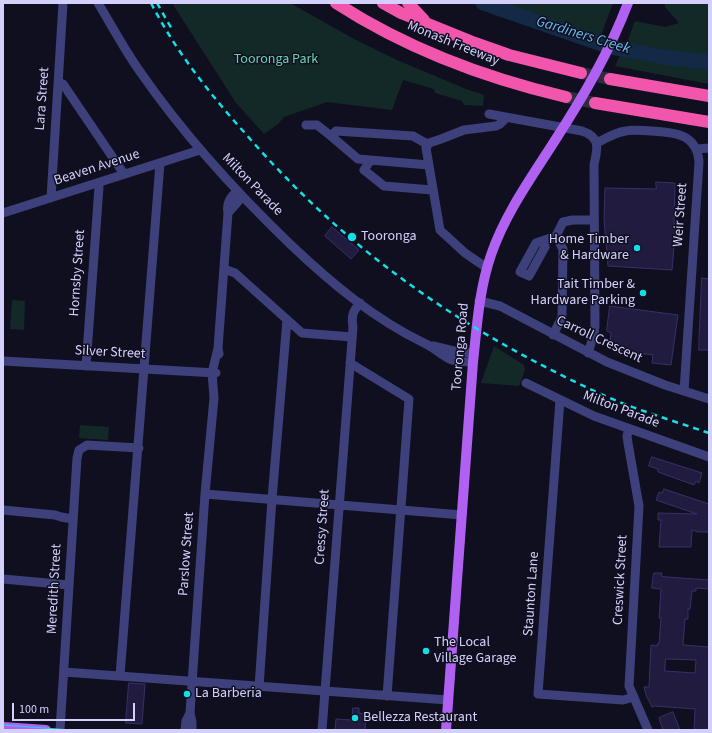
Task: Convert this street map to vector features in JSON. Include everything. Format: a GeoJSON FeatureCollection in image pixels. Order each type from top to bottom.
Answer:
{"type":"FeatureCollection","features":[{"type":"Feature","properties":{"kind":"highway","name":"Monash Freeway"},"geometry":{"type":"LineString","coordinates":[[336,3],[386,32],[441,58],[499,79],[566,97]]}},
{"type":"Feature","properties":{"kind":"highway","name":"Monash Freeway"},"geometry":{"type":"LineString","coordinates":[[384,3],[401,13],[426,22],[475,44],[508,55],[580,73]]}},
{"type":"Feature","properties":{"kind":"highway"},"geometry":{"type":"LineString","coordinates":[[408,3],[426,22]]}},
{"type":"Feature","properties":{"kind":"highway"},"geometry":{"type":"LineString","coordinates":[[610,79],[709,96]]}},
{"type":"Feature","properties":{"kind":"highway"},"geometry":{"type":"LineString","coordinates":[[595,103],[709,122]]}},
{"type":"Feature","properties":{"kind":"main road","name":"Tooronga Road"},"geometry":{"type":"LineString","coordinates":[[446,730],[479,301],[487,268],[496,241],[511,211],[600,67],[628,3]]}},
{"type":"Feature","properties":{"kind":"main road"},"geometry":{"type":"LineString","coordinates":[[3,727],[46,730]]}},
{"type":"Feature","properties":{"kind":"street","name":"Lara Street"},"geometry":{"type":"LineString","coordinates":[[51,198],[63,3]]}},
{"type":"Feature","properties":{"kind":"street","name":"Milton Parade"},"geometry":{"type":"LineString","coordinates":[[98,3],[140,72],[173,117],[200,150],[240,194],[304,257],[334,283],[399,330],[428,344],[474,358]]}},
{"type":"Feature","properties":{"kind":"street"},"geometry":{"type":"LineString","coordinates":[[63,84],[124,174]]}},
{"type":"Feature","properties":{"kind":"street"},"geometry":{"type":"LineString","coordinates":[[489,114],[506,118],[545,123],[582,131],[593,136],[597,143],[598,148],[594,165],[595,326],[588,353]]}},
{"type":"Feature","properties":{"kind":"street"},"geometry":{"type":"LineString","coordinates":[[427,144],[464,130],[496,126],[506,118]]}},
{"type":"Feature","properties":{"kind":"street"},"geometry":{"type":"LineString","coordinates":[[306,125],[317,125],[358,159],[429,165]]}},
{"type":"Feature","properties":{"kind":"street"},"geometry":{"type":"LineString","coordinates":[[597,143],[622,132],[631,130],[673,133],[688,139],[697,149],[709,148]]}},
{"type":"Feature","properties":{"kind":"street"},"geometry":{"type":"LineString","coordinates":[[331,136],[336,131],[413,136],[427,144]]}},
{"type":"Feature","properties":{"kind":"street"},"geometry":{"type":"LineString","coordinates":[[427,144],[426,154],[440,230],[465,254],[487,268]]}},
{"type":"Feature","properties":{"kind":"street","name":"Weir Street"},"geometry":{"type":"LineString","coordinates":[[684,391],[699,162],[697,149]]}},
{"type":"Feature","properties":{"kind":"street","name":"Beaven Avenue"},"geometry":{"type":"LineString","coordinates":[[3,213],[200,150]]}},
{"type":"Feature","properties":{"kind":"street"},"geometry":{"type":"LineString","coordinates":[[370,161],[364,170],[384,186],[432,190]]}},
{"type":"Feature","properties":{"kind":"street"},"geometry":{"type":"LineString","coordinates":[[120,676],[160,163]]}},
{"type":"Feature","properties":{"kind":"street","name":"Hornsby Street"},"geometry":{"type":"LineString","coordinates":[[86,366],[99,186],[97,183]]}},
{"type":"Feature","properties":{"kind":"street","name":"Parslow Street"},"geometry":{"type":"LineString","coordinates":[[192,730],[190,713],[192,681],[205,494],[214,398],[214,373],[218,348],[224,269],[228,212],[226,206],[240,194]]}},
{"type":"Feature","properties":{"kind":"street"},"geometry":{"type":"LineString","coordinates":[[545,241],[556,236],[563,222],[573,220],[594,220]]}},
{"type":"Feature","properties":{"kind":"street"},"geometry":{"type":"LineString","coordinates":[[553,335],[562,317],[563,249],[556,236]]}},
{"type":"Feature","properties":{"kind":"street"},"geometry":{"type":"LineString","coordinates":[[224,269],[235,273],[302,333],[352,337]]}},
{"type":"Feature","properties":{"kind":"street","name":"Carroll Crescent"},"geometry":{"type":"LineString","coordinates":[[479,301],[495,304],[588,353],[643,377],[709,399]]}},
{"type":"Feature","properties":{"kind":"street","name":"Cressy Street"},"geometry":{"type":"LineString","coordinates":[[322,730],[353,327],[352,314],[363,305]]}},
{"type":"Feature","properties":{"kind":"street"},"geometry":{"type":"LineString","coordinates":[[259,687],[272,499],[287,320]]}},
{"type":"Feature","properties":{"kind":"street","name":"Silver Street"},"geometry":{"type":"LineString","coordinates":[[3,361],[214,373]]}},
{"type":"Feature","properties":{"kind":"street"},"geometry":{"type":"LineString","coordinates":[[350,363],[409,399],[387,696]]}},
{"type":"Feature","properties":{"kind":"street","name":"Milton Parade"},"geometry":{"type":"LineString","coordinates":[[526,383],[594,416],[709,457]]}},
{"type":"Feature","properties":{"kind":"street","name":"Staunton Lane"},"geometry":{"type":"LineString","coordinates":[[560,400],[538,694],[623,700],[634,697]]}},
{"type":"Feature","properties":{"kind":"street","name":"Creswick Street"},"geometry":{"type":"LineString","coordinates":[[629,429],[628,443],[639,506],[629,686],[648,730]]}},
{"type":"Feature","properties":{"kind":"street","name":"Meredith Street"},"geometry":{"type":"LineString","coordinates":[[60,730],[73,516],[77,458],[79,450],[87,445],[138,448]]}},
{"type":"Feature","properties":{"kind":"street"},"geometry":{"type":"LineString","coordinates":[[205,494],[462,515]]}},
{"type":"Feature","properties":{"kind":"street"},"geometry":{"type":"LineString","coordinates":[[3,510],[55,515],[60,517],[73,516]]}},
{"type":"Feature","properties":{"kind":"street"},"geometry":{"type":"LineString","coordinates":[[3,580],[69,585]]}},
{"type":"Feature","properties":{"kind":"street"},"geometry":{"type":"LineString","coordinates":[[64,672],[448,700]]}},
{"type":"Feature","properties":{"kind":"street","name":"Parslow Street"},"geometry":{"type":"LineString","coordinates":[[185,730],[186,721],[190,713]]}},
{"type":"Feature","properties":{"kind":"green space","name":"Tooronga Park"},"geometry":{"type":"Polygon","coordinates":[[[172,3],[290,3],[354,39],[397,60],[484,95],[483,106],[464,105],[462,101],[435,93],[434,89],[403,80],[392,110],[327,102],[284,117],[278,124],[264,134],[236,103],[172,3]]]}},
{"type":"Feature","properties":{"kind":"green space"},"geometry":{"type":"Polygon","coordinates":[[[501,3],[613,3],[600,38],[501,3]]]}},
{"type":"Feature","properties":{"kind":"green space"},"geometry":{"type":"Polygon","coordinates":[[[665,3],[709,3],[709,84],[615,66],[628,40],[635,21],[665,27],[679,23],[665,7],[665,3]]]}},
{"type":"Feature","properties":{"kind":"green space"},"geometry":{"type":"Polygon","coordinates":[[[12,300],[25,301],[24,330],[10,329],[12,300]]]}},
{"type":"Feature","properties":{"kind":"green space"},"geometry":{"type":"Polygon","coordinates":[[[494,346],[524,365],[525,370],[519,386],[481,383],[494,346]]]}},
{"type":"Feature","properties":{"kind":"green space"},"geometry":{"type":"Polygon","coordinates":[[[80,425],[109,427],[108,440],[79,438],[80,425]]]}},
{"type":"Feature","properties":{"kind":"building"},"geometry":{"type":"Polygon","coordinates":[[[656,182],[675,183],[674,223],[676,224],[672,270],[608,266],[604,219],[605,188],[656,189],[656,182]]]}},
{"type":"Feature","properties":{"kind":"building"},"geometry":{"type":"Polygon","coordinates":[[[332,227],[359,250],[351,259],[325,236],[332,227]]]}},
{"type":"Feature","properties":{"kind":"building"},"geometry":{"type":"Polygon","coordinates":[[[702,278],[709,279],[709,350],[699,350],[702,278]]]}},
{"type":"Feature","properties":{"kind":"building"},"geometry":{"type":"Polygon","coordinates":[[[610,306],[678,315],[671,365],[652,363],[653,355],[614,350],[610,344],[611,333],[607,331],[610,306]]]}},
{"type":"Feature","properties":{"kind":"building"},"geometry":{"type":"Polygon","coordinates":[[[652,457],[702,473],[699,483],[696,481],[694,485],[658,472],[658,469],[649,466],[652,457]]]}},
{"type":"Feature","properties":{"kind":"building"},"geometry":{"type":"Polygon","coordinates":[[[664,489],[709,504],[709,532],[698,532],[692,530],[691,547],[659,547],[661,520],[658,520],[658,513],[697,514],[656,500],[659,492],[662,493],[664,489]]]}},
{"type":"Feature","properties":{"kind":"building"},"geometry":{"type":"Polygon","coordinates":[[[654,573],[662,573],[661,576],[667,577],[709,580],[709,589],[696,588],[696,591],[692,591],[690,609],[688,609],[688,619],[685,619],[683,645],[709,647],[709,730],[694,730],[695,709],[652,707],[646,695],[644,687],[649,687],[651,645],[657,646],[657,644],[659,644],[661,618],[659,618],[661,589],[652,588],[654,573]],[[666,659],[665,671],[695,673],[696,660],[666,659]]]}},
{"type":"Feature","properties":{"kind":"building"},"geometry":{"type":"Polygon","coordinates":[[[129,683],[145,684],[142,724],[126,723],[129,683]]]}},
{"type":"Feature","properties":{"kind":"building"},"geometry":{"type":"Polygon","coordinates":[[[353,708],[359,708],[359,713],[366,714],[365,730],[335,730],[336,719],[352,720],[353,708]]]}},
{"type":"Feature","properties":{"kind":"building"},"geometry":{"type":"Polygon","coordinates":[[[673,712],[680,730],[663,730],[659,718],[673,712]]]}},
{"type":"Feature","properties":{"kind":"waterway","name":"Gardiners Creek"},"geometry":{"type":"LineString","coordinates":[[483,3],[610,47],[669,58],[709,62]]}},
{"type":"Feature","properties":{"kind":"tunnel"},"geometry":{"type":"LineString","coordinates":[[581,73],[610,79]]}},
{"type":"Feature","properties":{"kind":"tunnel"},"geometry":{"type":"LineString","coordinates":[[566,97],[595,103]]}},
{"type":"Feature","properties":{"kind":"tram line"},"geometry":{"type":"LineString","coordinates":[[3,725],[71,730]]}},
{"type":"Feature","properties":{"kind":"railway"},"geometry":{"type":"LineString","coordinates":[[151,3],[171,38],[193,70],[231,117],[308,200],[377,260],[451,313],[532,360],[579,384],[627,405],[709,433]]}},
{"type":"Feature","properties":{"kind":"railway"},"geometry":{"type":"LineString","coordinates":[[157,3],[173,31]]}},
{"type":"Feature","properties":{"kind":"place","name":"Tooronga"},"geometry":{"type":"Point","coordinates":[352,237]}},
{"type":"Feature","properties":{"kind":"place","name":"Home Timber & Hardware"},"geometry":{"type":"Point","coordinates":[637,248]}},
{"type":"Feature","properties":{"kind":"place","name":"Tait Timber & Hardware Parking"},"geometry":{"type":"Point","coordinates":[643,293]}},
{"type":"Feature","properties":{"kind":"place","name":"The Local Village Garage"},"geometry":{"type":"Point","coordinates":[426,651]}},
{"type":"Feature","properties":{"kind":"place","name":"La Barberia"},"geometry":{"type":"Point","coordinates":[187,694]}},
{"type":"Feature","properties":{"kind":"place","name":"Bellezza Restaurant"},"geometry":{"type":"Point","coordinates":[355,718]}}]}
